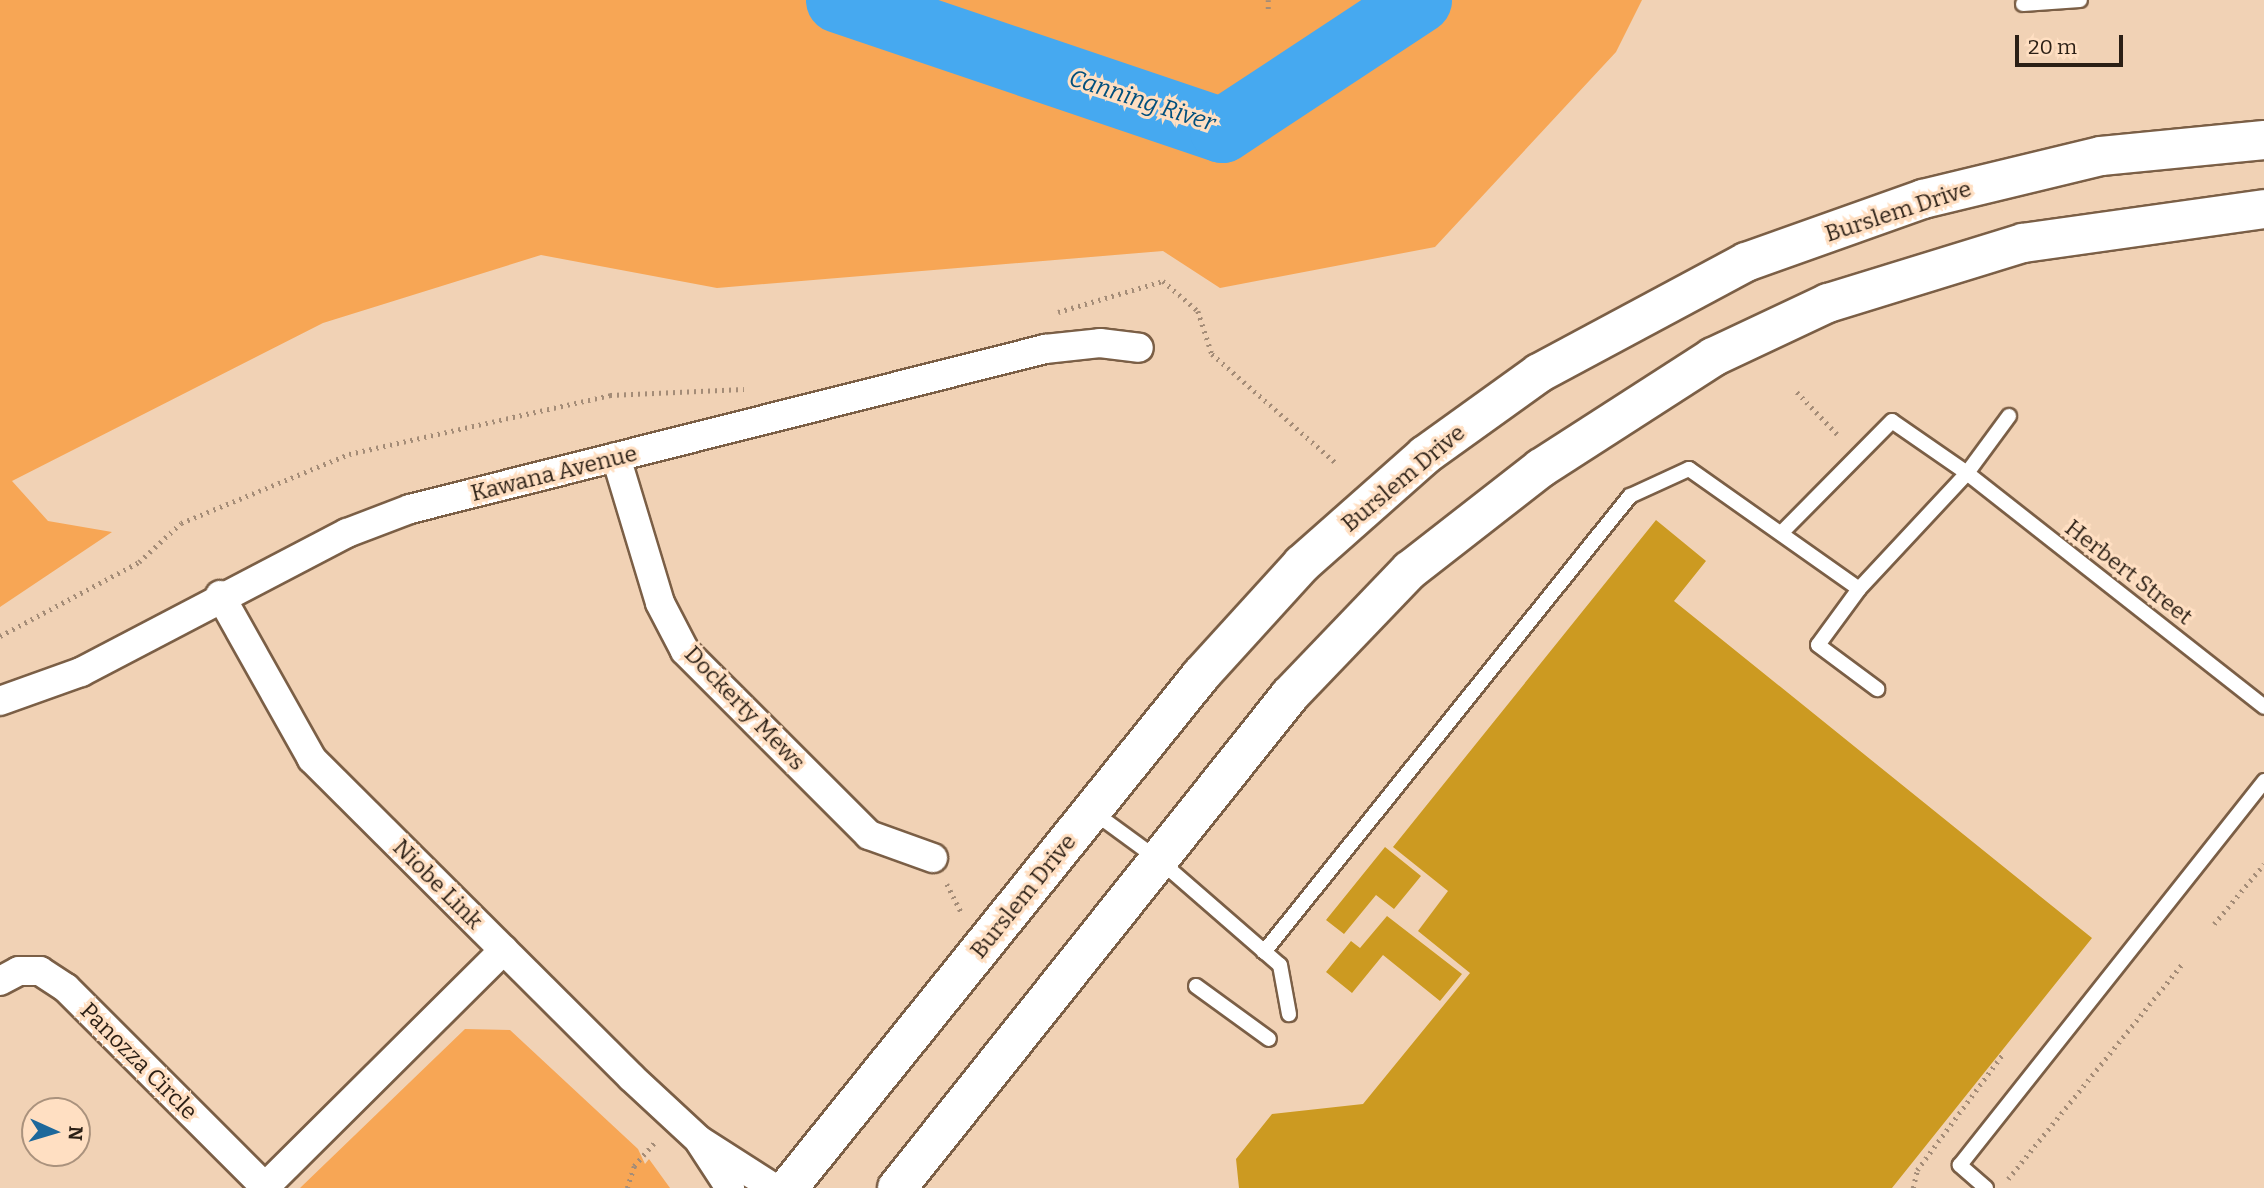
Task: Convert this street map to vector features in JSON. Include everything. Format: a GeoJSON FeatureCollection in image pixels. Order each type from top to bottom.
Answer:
{"type":"FeatureCollection","features":[{"type":"Feature","properties":{"kind":"main road","name":"Burslem Drive"},"geometry":{"type":"LineString","coordinates":[[788,1188],[1200,675],[1301,564],[1425,455],[1539,373],[1746,262],[1923,199],[2101,156],[2264,140]]}},
{"type":"Feature","properties":{"kind":"main road"},"geometry":{"type":"LineString","coordinates":[[897,1188],[1290,695],[1410,570],[1541,468],[1713,358],[1828,303],[2023,243],[2264,209]]}},
{"type":"Feature","properties":{"kind":"street","name":"Kawana Avenue"},"geometry":{"type":"LineString","coordinates":[[0,701],[81,672],[220,596],[346,533],[410,509],[1045,349],[1100,342],[1139,348]]}},
{"type":"Feature","properties":{"kind":"street","name":"Dockerty Mews"},"geometry":{"type":"LineString","coordinates":[[616,457],[660,603],[685,651],[869,835],[933,858]]}},
{"type":"Feature","properties":{"kind":"street","name":"Niobe Link"},"geometry":{"type":"LineString","coordinates":[[220,596],[312,759],[699,1140],[774,1188]]}},
{"type":"Feature","properties":{"kind":"street","name":"Panozza Circle"},"geometry":{"type":"LineString","coordinates":[[0,981],[19,971],[40,971],[66,988],[265,1188],[504,950]]}},
{"type":"Feature","properties":{"kind":"street","name":"Niobe Link"},"geometry":{"type":"LineString","coordinates":[[699,1140],[730,1188]]}},
{"type":"Feature","properties":{"kind":"lane"},"geometry":{"type":"LineString","coordinates":[[2023,4],[2080,0]]}},
{"type":"Feature","properties":{"kind":"lane"},"geometry":{"type":"LineString","coordinates":[[1877,689],[1818,645],[1859,589],[1967,473],[2009,416]]}},
{"type":"Feature","properties":{"kind":"lane","name":"Herbert Street"},"geometry":{"type":"LineString","coordinates":[[1858,456],[1892,421],[1967,473],[2264,707]]}},
{"type":"Feature","properties":{"kind":"lane"},"geometry":{"type":"LineString","coordinates":[[1781,533],[1858,456]]}},
{"type":"Feature","properties":{"kind":"lane"},"geometry":{"type":"LineString","coordinates":[[1264,952],[1630,496],[1689,469],[1859,589]]}},
{"type":"Feature","properties":{"kind":"lane"},"geometry":{"type":"LineString","coordinates":[[1986,1188],[1960,1165],[2264,782]]}},
{"type":"Feature","properties":{"kind":"lane"},"geometry":{"type":"LineString","coordinates":[[1091,811],[1159,860],[1280,965],[1289,1014]]}},
{"type":"Feature","properties":{"kind":"lane"},"geometry":{"type":"LineString","coordinates":[[1196,986],[1269,1038]]}},
{"type":"Feature","properties":{"kind":"path"},"geometry":{"type":"LineString","coordinates":[[1268,0],[1268,9]]}},
{"type":"Feature","properties":{"kind":"path"},"geometry":{"type":"LineString","coordinates":[[1042,316],[1163,281],[1198,311],[1212,354],[1336,463]]}},
{"type":"Feature","properties":{"kind":"path"},"geometry":{"type":"LineString","coordinates":[[0,636],[139,562],[181,523],[349,454],[611,395],[756,388]]}},
{"type":"Feature","properties":{"kind":"path"},"geometry":{"type":"LineString","coordinates":[[1797,392],[1858,456]]}},
{"type":"Feature","properties":{"kind":"path"},"geometry":{"type":"LineString","coordinates":[[2214,924],[2264,864]]}},
{"type":"Feature","properties":{"kind":"path"},"geometry":{"type":"LineString","coordinates":[[2007,1180],[2184,962]]}},
{"type":"Feature","properties":{"kind":"path"},"geometry":{"type":"LineString","coordinates":[[1913,1188],[1917,1170],[2002,1055]]}},
{"type":"Feature","properties":{"kind":"path"},"geometry":{"type":"LineString","coordinates":[[627,1188],[634,1166],[660,1135]]}},
{"type":"Feature","properties":{"kind":"shaded area"},"geometry":{"type":"Polygon","coordinates":[[[0,0],[1642,0],[1616,52],[1435,247],[1220,288],[1163,251],[717,288],[541,255],[323,323],[12,481],[48,521],[112,532],[0,607],[0,0]]]}},
{"type":"Feature","properties":{"kind":"shaded area"},"geometry":{"type":"Polygon","coordinates":[[[465,1029],[510,1030],[638,1149],[645,1164],[649,1159],[670,1188],[300,1188],[465,1029]]]}},
{"type":"Feature","properties":{"kind":"building"},"geometry":{"type":"Polygon","coordinates":[[[1656,520],[1706,561],[1674,601],[2092,938],[1892,1188],[1239,1188],[1236,1159],[1272,1114],[1363,1104],[1470,973],[1418,931],[1448,891],[1393,847],[1656,520]]]}},
{"type":"Feature","properties":{"kind":"building"},"geometry":{"type":"Polygon","coordinates":[[[1385,847],[1421,876],[1394,909],[1376,895],[1344,934],[1326,920],[1385,847]]]}},
{"type":"Feature","properties":{"kind":"building"},"geometry":{"type":"Polygon","coordinates":[[[1387,916],[1462,974],[1440,1001],[1383,955],[1352,993],[1326,972],[1351,941],[1360,948],[1387,916]]]}},
{"type":"Feature","properties":{"kind":"waterway","name":"Canning River"},"geometry":{"type":"LineString","coordinates":[[838,0],[1222,130],[1419,0]]}}]}
